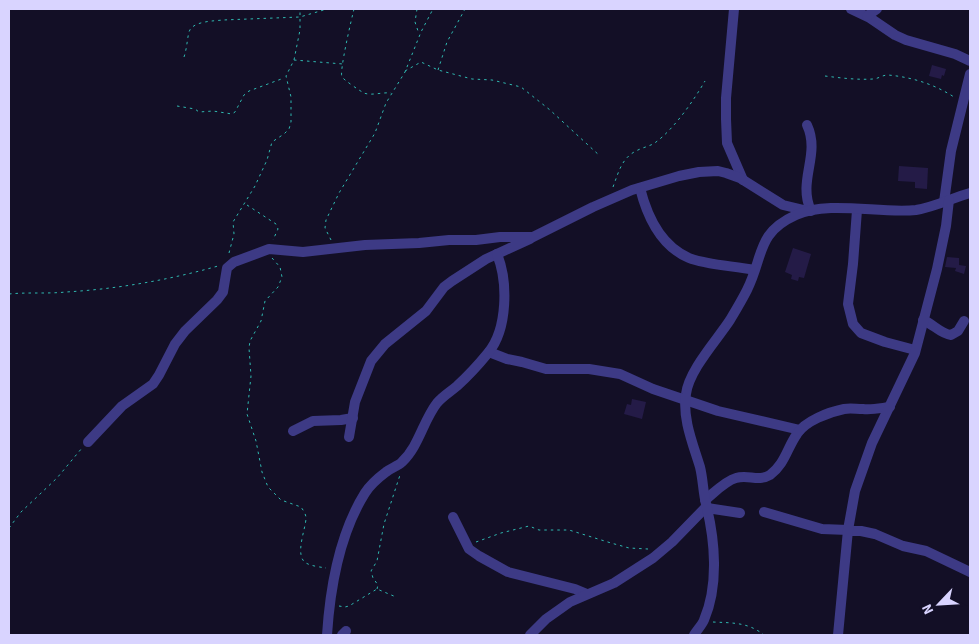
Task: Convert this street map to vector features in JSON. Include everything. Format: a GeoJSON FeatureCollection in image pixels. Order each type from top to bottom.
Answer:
{"type":"FeatureCollection","features":[{"type":"Feature","properties":{"kind":"street"},"geometry":{"type":"LineString","coordinates":[[734,9],[726,98],[727,142],[743,180]]}},
{"type":"Feature","properties":{"kind":"street"},"geometry":{"type":"LineString","coordinates":[[851,9],[879,22],[895,35],[906,40],[954,54],[970,61]]}},
{"type":"Feature","properties":{"kind":"street"},"geometry":{"type":"LineString","coordinates":[[867,16],[877,9]]}},
{"type":"Feature","properties":{"kind":"street"},"geometry":{"type":"LineString","coordinates":[[838,635],[848,531],[856,491],[872,443],[915,350],[944,235],[951,151],[967,101],[970,74]]}},
{"type":"Feature","properties":{"kind":"street"},"geometry":{"type":"LineString","coordinates":[[807,125],[813,139],[805,194],[809,211]]}},
{"type":"Feature","properties":{"kind":"street"},"geometry":{"type":"LineString","coordinates":[[349,437],[356,402],[371,361],[385,344],[426,311],[444,287],[470,269],[497,254],[607,201],[640,188],[699,172],[718,171],[726,173],[743,180],[783,205],[809,211]]}},
{"type":"Feature","properties":{"kind":"street"},"geometry":{"type":"LineString","coordinates":[[640,188],[650,219],[663,238],[677,250],[690,258],[754,270]]}},
{"type":"Feature","properties":{"kind":"street"},"geometry":{"type":"LineString","coordinates":[[694,635],[704,621],[713,583],[713,546],[700,470],[685,412],[686,394],[692,377],[704,356],[740,304],[750,284],[766,240],[774,228],[796,215],[809,211],[844,208],[857,210],[916,210],[970,193]]}},
{"type":"Feature","properties":{"kind":"street"},"geometry":{"type":"LineString","coordinates":[[857,210],[848,304],[853,324],[861,333],[915,350]]}},
{"type":"Feature","properties":{"kind":"street"},"geometry":{"type":"LineString","coordinates":[[88,442],[122,406],[153,384],[175,344],[184,332],[217,300],[222,292],[229,265],[272,248],[303,252],[449,240],[533,237]]}},
{"type":"Feature","properties":{"kind":"street"},"geometry":{"type":"LineString","coordinates":[[327,635],[336,571],[346,532],[367,490],[382,475],[403,461],[420,436],[437,404],[489,352],[499,331],[504,305],[504,289],[497,254]]}},
{"type":"Feature","properties":{"kind":"street"},"geometry":{"type":"LineString","coordinates":[[923,320],[951,336],[958,331],[964,321]]}},
{"type":"Feature","properties":{"kind":"street"},"geometry":{"type":"LineString","coordinates":[[489,352],[507,359],[546,369],[589,369],[620,374],[718,411],[800,430]]}},
{"type":"Feature","properties":{"kind":"street"},"geometry":{"type":"LineString","coordinates":[[530,635],[553,614],[587,594],[614,583],[660,552],[672,542],[719,488],[737,478],[761,479],[776,470],[785,459],[795,436],[800,430],[816,420],[843,409],[890,407]]}},
{"type":"Feature","properties":{"kind":"street"},"geometry":{"type":"LineString","coordinates":[[293,431],[313,421],[353,418]]}},
{"type":"Feature","properties":{"kind":"street"},"geometry":{"type":"LineString","coordinates":[[706,505],[740,513]]}},
{"type":"Feature","properties":{"kind":"street"},"geometry":{"type":"LineString","coordinates":[[764,512],[822,529],[861,531],[875,534],[903,546],[926,551],[970,572]]}},
{"type":"Feature","properties":{"kind":"street"},"geometry":{"type":"LineString","coordinates":[[453,517],[470,549],[479,556],[508,572],[575,589],[587,594]]}},
{"type":"Feature","properties":{"kind":"path"},"geometry":{"type":"LineString","coordinates":[[9,294],[66,292],[116,287],[229,265],[234,222],[246,204],[264,167],[272,142],[289,129],[291,122],[291,97],[286,78],[294,60],[300,30],[300,9]]}},
{"type":"Feature","properties":{"kind":"path"},"geometry":{"type":"LineString","coordinates":[[184,57],[190,30],[194,26],[211,21],[300,16],[327,9]]}},
{"type":"Feature","properties":{"kind":"path"},"geometry":{"type":"LineString","coordinates":[[354,9],[347,34],[344,64],[341,72],[342,77],[365,94],[391,93]]}},
{"type":"Feature","properties":{"kind":"path"},"geometry":{"type":"LineString","coordinates":[[417,9],[415,22],[419,35]]}},
{"type":"Feature","properties":{"kind":"path"},"geometry":{"type":"LineString","coordinates":[[341,249],[328,236],[325,228],[326,220],[339,193],[375,133],[391,93],[405,72],[419,35],[433,9]]}},
{"type":"Feature","properties":{"kind":"path"},"geometry":{"type":"LineString","coordinates":[[438,70],[447,42],[465,9]]}},
{"type":"Feature","properties":{"kind":"path"},"geometry":{"type":"LineString","coordinates":[[294,60],[344,64]]}},
{"type":"Feature","properties":{"kind":"path"},"geometry":{"type":"LineString","coordinates":[[405,72],[421,62],[438,70],[472,79],[492,80],[521,87],[550,110],[600,156]]}},
{"type":"Feature","properties":{"kind":"path"},"geometry":{"type":"LineString","coordinates":[[825,76],[865,79],[886,75],[902,77],[934,86],[967,101]]}},
{"type":"Feature","properties":{"kind":"path"},"geometry":{"type":"LineString","coordinates":[[177,106],[195,109],[199,112],[213,111],[232,114],[248,91],[286,78]]}},
{"type":"Feature","properties":{"kind":"path"},"geometry":{"type":"LineString","coordinates":[[607,201],[627,157],[633,152],[656,142],[692,102],[705,81]]}},
{"type":"Feature","properties":{"kind":"path"},"geometry":{"type":"LineString","coordinates":[[246,204],[278,227],[274,237],[271,257],[280,267],[282,277],[278,287],[265,301],[261,321],[250,341],[251,376],[247,408],[248,421],[256,441],[264,480],[268,487],[281,500],[301,507],[305,513],[306,518],[301,550],[302,560],[306,563],[336,571]]}},
{"type":"Feature","properties":{"kind":"path"},"geometry":{"type":"LineString","coordinates":[[9,528],[28,505],[57,478],[88,442]]}},
{"type":"Feature","properties":{"kind":"path"},"geometry":{"type":"LineString","coordinates":[[377,589],[378,585],[371,571],[378,561],[384,524],[400,474]]}},
{"type":"Feature","properties":{"kind":"path"},"geometry":{"type":"LineString","coordinates":[[466,543],[475,543],[501,532],[529,526],[539,530],[565,529],[611,544],[660,552]]}},
{"type":"Feature","properties":{"kind":"path"},"geometry":{"type":"LineString","coordinates":[[377,589],[396,597]]}},
{"type":"Feature","properties":{"kind":"path"},"geometry":{"type":"LineString","coordinates":[[331,600],[341,607],[345,607],[377,589]]}},
{"type":"Feature","properties":{"kind":"path"},"geometry":{"type":"LineString","coordinates":[[704,621],[744,624],[764,635]]}},
{"type":"Feature","properties":{"kind":"building"},"geometry":{"type":"Polygon","coordinates":[[[932,65],[946,69],[941,79],[929,76],[932,65]]]}},
{"type":"Feature","properties":{"kind":"building"},"geometry":{"type":"Polygon","coordinates":[[[899,166],[928,168],[927,189],[915,188],[915,182],[898,181],[899,166]]]}},
{"type":"Feature","properties":{"kind":"building"},"geometry":{"type":"Polygon","coordinates":[[[793,248],[811,254],[804,278],[799,277],[798,281],[791,279],[792,275],[785,272],[793,248]]]}},
{"type":"Feature","properties":{"kind":"building"},"geometry":{"type":"Polygon","coordinates":[[[947,257],[959,258],[959,265],[966,266],[964,274],[955,271],[956,268],[945,267],[947,257]]]}},
{"type":"Feature","properties":{"kind":"building"},"geometry":{"type":"Polygon","coordinates":[[[632,399],[646,402],[642,419],[624,414],[627,404],[631,405],[632,399]]]}}]}
